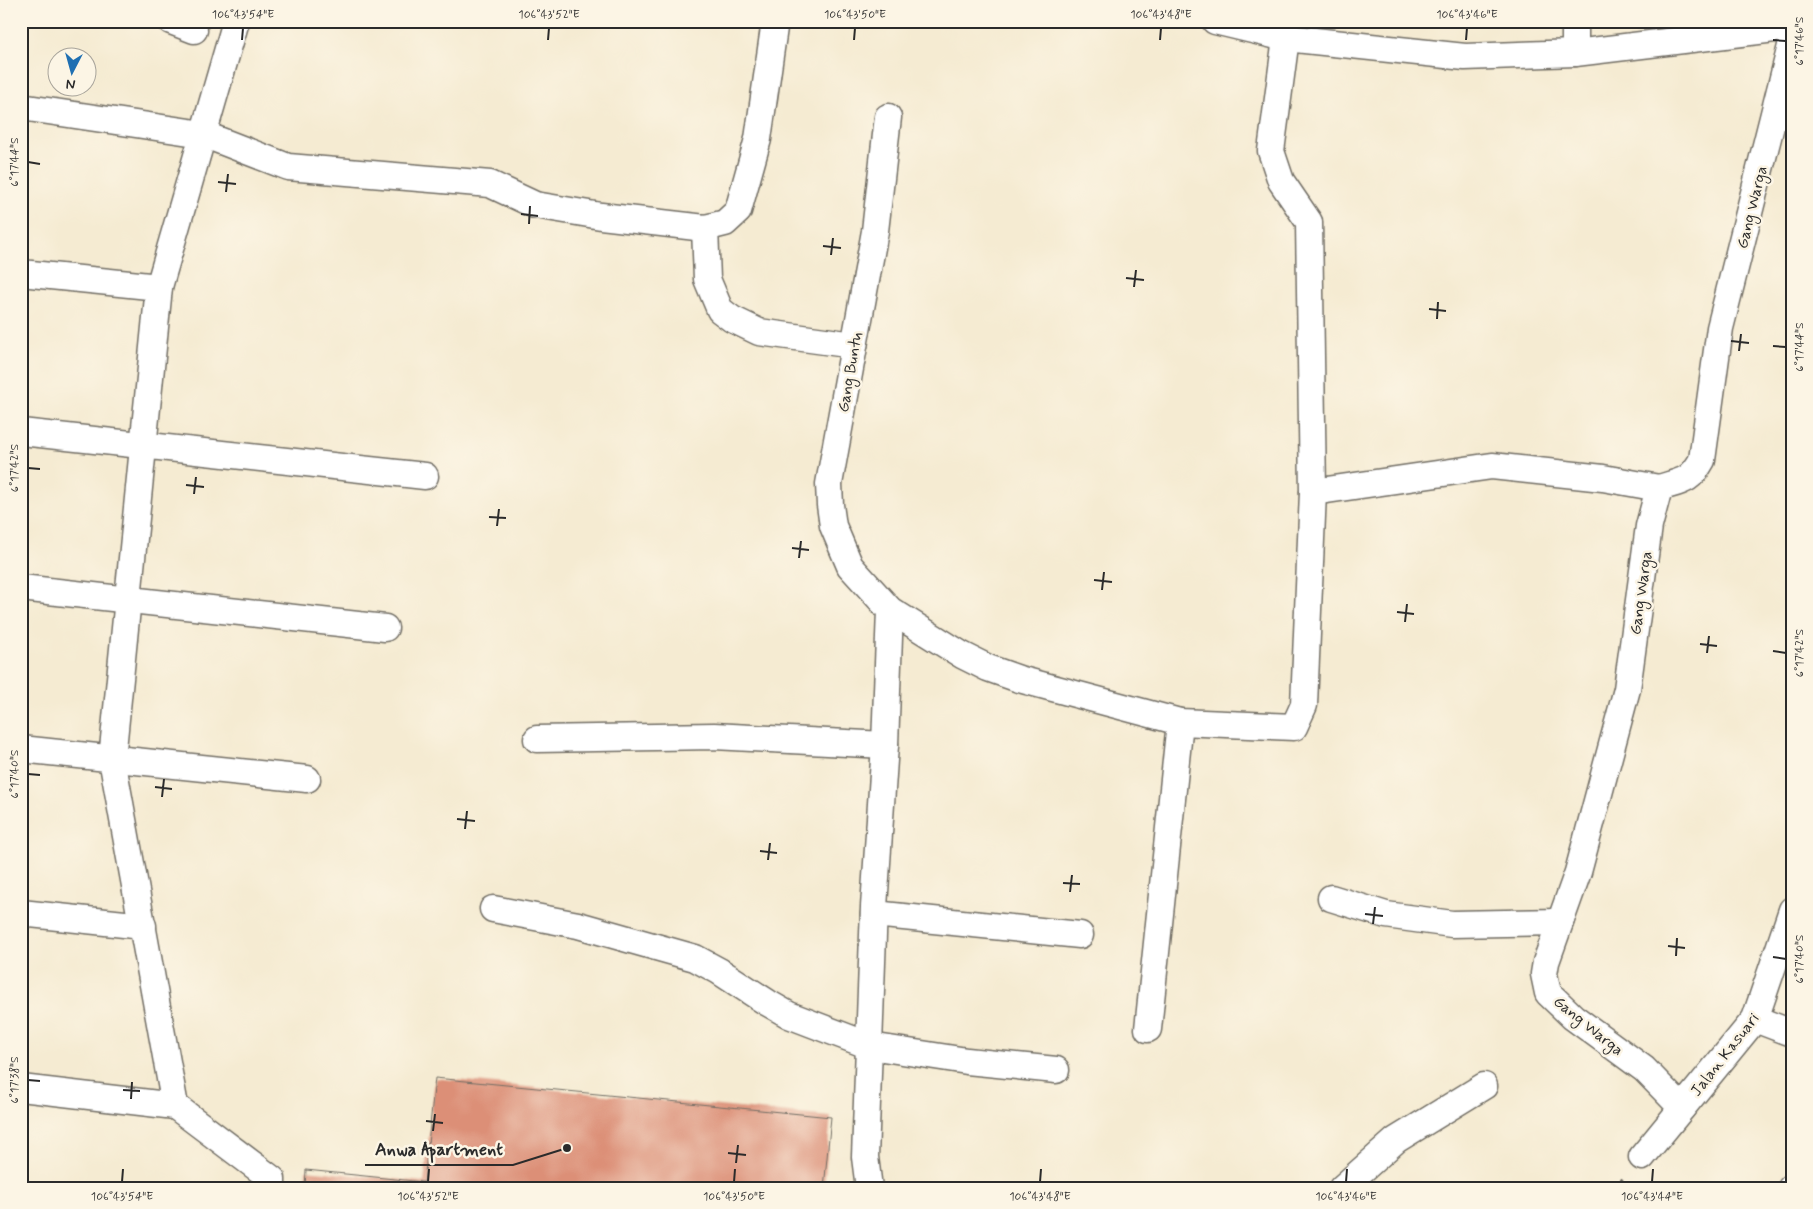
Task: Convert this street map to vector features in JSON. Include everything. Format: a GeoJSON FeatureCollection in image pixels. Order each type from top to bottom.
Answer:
{"type":"FeatureCollection","features":[{"type":"Feature","properties":{"kind":"street"},"geometry":{"type":"LineString","coordinates":[[175,1106],[112,759],[159,287],[236,21]]}},
{"type":"Feature","properties":{"kind":"street"},"geometry":{"type":"LineString","coordinates":[[21,107],[203,134],[288,167],[490,184],[535,205],[600,216],[705,228],[725,223],[738,211],[758,139],[774,21]]}},
{"type":"Feature","properties":{"kind":"street"},"geometry":{"type":"LineString","coordinates":[[1214,21],[1251,25],[1286,38],[1465,57],[1575,53],[1788,30]]}},
{"type":"Feature","properties":{"kind":"street"},"geometry":{"type":"LineString","coordinates":[[1575,21],[1575,53]]}},
{"type":"Feature","properties":{"kind":"street","name":"Gang Warga"},"geometry":{"type":"LineString","coordinates":[[1682,1108],[1644,1069],[1573,1017],[1548,993],[1544,974],[1578,872],[1627,689],[1649,526],[1659,488],[1685,480],[1695,474],[1702,460],[1720,328],[1788,30]]}},
{"type":"Feature","properties":{"kind":"street"},"geometry":{"type":"LineString","coordinates":[[1286,38],[1271,151],[1280,181],[1309,222],[1313,492],[1492,466],[1603,478],[1659,488]]}},
{"type":"Feature","properties":{"kind":"street","name":"Gang Buntu"},"geometry":{"type":"LineString","coordinates":[[888,117],[875,231],[829,484],[833,526],[850,566],[890,610],[962,655],[988,668],[1019,679],[1180,722],[1294,727],[1304,705],[1313,492]]}},
{"type":"Feature","properties":{"kind":"street"},"geometry":{"type":"LineString","coordinates":[[705,228],[707,279],[720,310],[732,319],[758,332],[854,345]]}},
{"type":"Feature","properties":{"kind":"street"},"geometry":{"type":"LineString","coordinates":[[21,273],[159,287]]}},
{"type":"Feature","properties":{"kind":"street"},"geometry":{"type":"LineString","coordinates":[[21,432],[424,476]]}},
{"type":"Feature","properties":{"kind":"street"},"geometry":{"type":"LineString","coordinates":[[21,588],[385,628]]}},
{"type":"Feature","properties":{"kind":"street"},"geometry":{"type":"LineString","coordinates":[[869,1188],[865,1157],[874,914],[885,745],[890,610]]}},
{"type":"Feature","properties":{"kind":"street"},"geometry":{"type":"LineString","coordinates":[[1148,1029],[1180,722]]}},
{"type":"Feature","properties":{"kind":"street"},"geometry":{"type":"LineString","coordinates":[[537,740],[714,736],[885,745]]}},
{"type":"Feature","properties":{"kind":"street"},"geometry":{"type":"LineString","coordinates":[[21,749],[307,779]]}},
{"type":"Feature","properties":{"kind":"street"},"geometry":{"type":"LineString","coordinates":[[1331,898],[1386,915],[1452,924],[1560,922]]}},
{"type":"Feature","properties":{"kind":"street"},"geometry":{"type":"LineString","coordinates":[[492,909],[578,925],[696,958],[719,970],[789,1015],[870,1046],[1056,1070]]}},
{"type":"Feature","properties":{"kind":"street","name":"Jalan Kasuari"},"geometry":{"type":"LineString","coordinates":[[1642,1157],[1755,1019],[1792,910]]}},
{"type":"Feature","properties":{"kind":"street"},"geometry":{"type":"LineString","coordinates":[[21,913],[143,926]]}},
{"type":"Feature","properties":{"kind":"street"},"geometry":{"type":"LineString","coordinates":[[874,914],[1080,935]]}},
{"type":"Feature","properties":{"kind":"street"},"geometry":{"type":"LineString","coordinates":[[1755,1019],[1792,1033]]}},
{"type":"Feature","properties":{"kind":"street"},"geometry":{"type":"LineString","coordinates":[[1342,1188],[1396,1140],[1484,1086]]}},
{"type":"Feature","properties":{"kind":"street"},"geometry":{"type":"LineString","coordinates":[[21,1088],[175,1106],[272,1179],[272,1188]]}},
{"type":"Feature","properties":{"kind":"building"},"geometry":{"type":"Polygon","coordinates":[[[435,1078],[831,1117],[824,1188],[305,1188],[306,1170],[424,1182],[435,1078]]]}},
{"type":"Feature","properties":{"kind":"place","name":"Anwa Apartment"},"geometry":{"type":"Point","coordinates":[567,1148]}}]}
